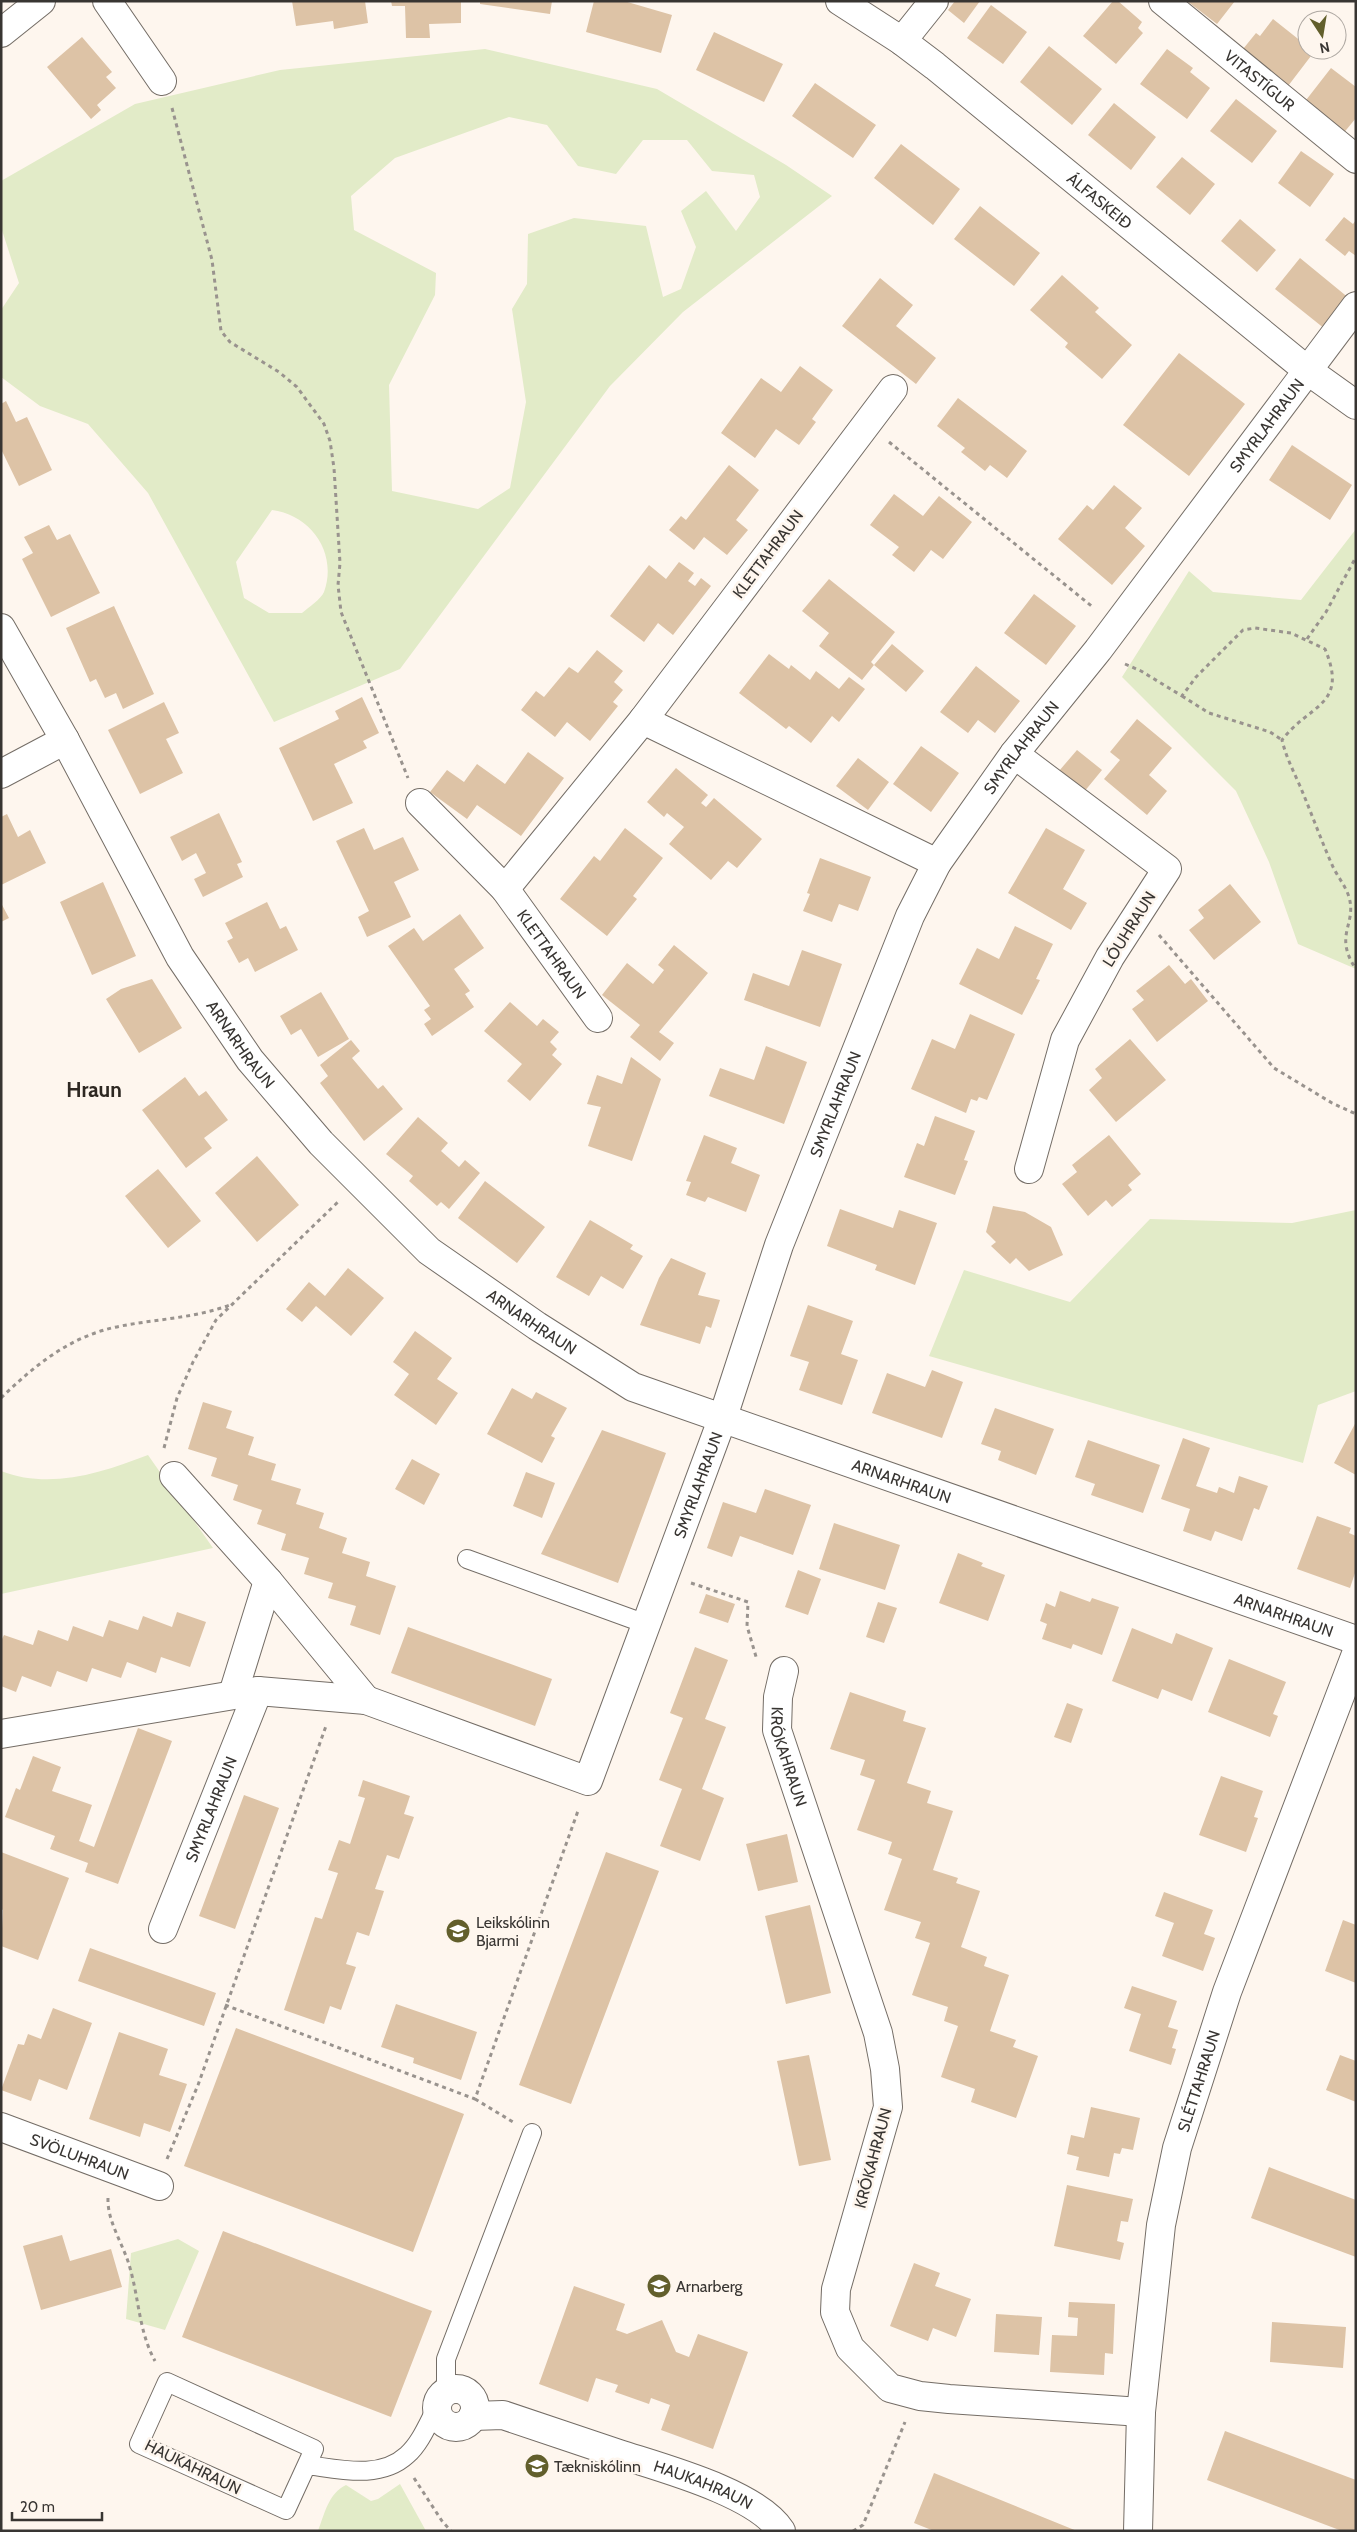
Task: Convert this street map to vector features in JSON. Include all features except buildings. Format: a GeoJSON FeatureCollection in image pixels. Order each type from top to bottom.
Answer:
{"type":"FeatureCollection","features":[{"type":"Feature","properties":{"kind":"street"},"geometry":{"type":"LineString","coordinates":[[1,33],[41,1]]}},
{"type":"Feature","properties":{"kind":"street"},"geometry":{"type":"LineString","coordinates":[[107,1],[162,81]]}},
{"type":"Feature","properties":{"kind":"street","name":"ÁLFASKEIÐ"},"geometry":{"type":"LineString","coordinates":[[840,1],[902,41],[1307,370],[1356,405]]}},
{"type":"Feature","properties":{"kind":"street"},"geometry":{"type":"LineString","coordinates":[[902,41],[934,1]]}},
{"type":"Feature","properties":{"kind":"street","name":"VITASTÍGUR"},"geometry":{"type":"LineString","coordinates":[[1163,1],[1356,159]]}},
{"type":"Feature","properties":{"kind":"street","name":"SMYRLAHRAUN"},"geometry":{"type":"LineString","coordinates":[[588,1781],[723,1417],[779,1245],[910,916],[937,863],[1014,754],[1116,625],[1356,306]]}},
{"type":"Feature","properties":{"kind":"street","name":"KLETTAHRAUN"},"geometry":{"type":"LineString","coordinates":[[505,890],[643,720],[893,389]]}},
{"type":"Feature","properties":{"kind":"street","name":"ARNARHRAUN"},"geometry":{"type":"LineString","coordinates":[[1,628],[65,740],[180,958],[250,1060],[321,1143],[429,1251],[537,1326],[633,1387],[1356,1640]]}},
{"type":"Feature","properties":{"kind":"street"},"geometry":{"type":"LineString","coordinates":[[643,720],[937,863]]}},
{"type":"Feature","properties":{"kind":"street"},"geometry":{"type":"LineString","coordinates":[[1,774],[65,740]]}},
{"type":"Feature","properties":{"kind":"street","name":"LÓUHRAUN"},"geometry":{"type":"LineString","coordinates":[[1014,754],[1167,869],[1110,957],[1065,1040],[1030,1169]]}},
{"type":"Feature","properties":{"kind":"street","name":"KLETTAHRAUN"},"geometry":{"type":"LineString","coordinates":[[420,804],[505,890],[598,1018]]}},
{"type":"Feature","properties":{"kind":"street"},"geometry":{"type":"LineString","coordinates":[[174,1476],[268,1581],[366,1700]]}},
{"type":"Feature","properties":{"kind":"street","name":"SMYRLAHRAUN"},"geometry":{"type":"LineString","coordinates":[[163,1929],[245,1692],[268,1581]]}},
{"type":"Feature","properties":{"kind":"street","name":"SLÉTTAHRAUN"},"geometry":{"type":"LineString","coordinates":[[1138,2531],[1141,2412],[1161,2225],[1177,2148],[1227,1992],[1356,1654]]}},
{"type":"Feature","properties":{"kind":"street","name":"KRÓKAHRAUN"},"geometry":{"type":"LineString","coordinates":[[781,1684],[777,1730],[878,2033],[885,2068],[888,2107],[836,2289],[835,2312],[850,2348],[890,2388],[920,2396],[1027,2406],[1141,2412]]}},
{"type":"Feature","properties":{"kind":"street"},"geometry":{"type":"LineString","coordinates":[[1,1734],[245,1692],[366,1700],[588,1781]]}},
{"type":"Feature","properties":{"kind":"street","name":"SVÖLUHRAUN"},"geometry":{"type":"LineString","coordinates":[[1,2127],[110,2170],[159,2186]]}},
{"type":"Feature","properties":{"kind":"street","name":"HAUKAHRAUN"},"geometry":{"type":"LineString","coordinates":[[442,2398],[441,2419],[449,2425],[455,2427],[464,2425],[474,2416],[503,2415],[684,2476],[741,2499],[775,2522],[781,2531]]}},
{"type":"Feature","properties":{"kind":"lane"},"geometry":{"type":"LineString","coordinates":[[467,1559],[646,1624]]}},
{"type":"Feature","properties":{"kind":"lane","name":"HAUKAHRAUN"},"geometry":{"type":"LineString","coordinates":[[442,2398],[446,2359],[532,2133]]}},
{"type":"Feature","properties":{"kind":"lane","name":"HAUKAHRAUN"},"geometry":{"type":"LineString","coordinates":[[167,2382],[314,2449],[306,2465],[286,2510],[139,2444],[167,2382]]}},
{"type":"Feature","properties":{"kind":"lane"},"geometry":{"type":"LineString","coordinates":[[306,2465],[366,2471],[383,2469],[402,2458],[416,2443],[442,2398]]}},
{"type":"Feature","properties":{"kind":"path"},"geometry":{"type":"LineString","coordinates":[[162,81],[172,105],[212,260],[221,331],[230,342],[279,372],[298,387],[324,424],[330,441],[334,475],[341,612],[420,804]]}},
{"type":"Feature","properties":{"kind":"path"},"geometry":{"type":"LineString","coordinates":[[866,424],[1116,625]]}},
{"type":"Feature","properties":{"kind":"path"},"geometry":{"type":"LineString","coordinates":[[1308,639],[1326,612],[1356,557]]}},
{"type":"Feature","properties":{"kind":"path"},"geometry":{"type":"LineString","coordinates":[[1182,696],[1196,677],[1243,630],[1255,628],[1291,633],[1308,639],[1325,648],[1332,666],[1331,688],[1321,707],[1293,726],[1282,740]]}},
{"type":"Feature","properties":{"kind":"path"},"geometry":{"type":"LineString","coordinates":[[1141,671],[1209,713],[1270,732],[1282,740],[1287,759],[1300,786],[1313,821],[1334,868],[1349,895],[1353,911],[1346,929],[1345,945],[1349,959],[1356,969]]}},
{"type":"Feature","properties":{"kind":"path"},"geometry":{"type":"LineString","coordinates":[[1139,912],[1274,1068],[1332,1103],[1356,1114]]}},
{"type":"Feature","properties":{"kind":"path"},"geometry":{"type":"LineString","coordinates":[[174,1476],[163,1454],[177,1398],[193,1362],[216,1320],[359,1182]]}},
{"type":"Feature","properties":{"kind":"path"},"geometry":{"type":"LineString","coordinates":[[1,1398],[45,1358],[69,1343],[98,1331],[206,1314],[233,1304]]}},
{"type":"Feature","properties":{"kind":"path"},"geometry":{"type":"LineString","coordinates":[[664,1575],[748,1602],[747,1626],[754,1656],[781,1684]]}},
{"type":"Feature","properties":{"kind":"path"},"geometry":{"type":"LineString","coordinates":[[159,2186],[163,2169],[198,2085],[336,1698]]}},
{"type":"Feature","properties":{"kind":"path"},"geometry":{"type":"LineString","coordinates":[[474,2099],[588,1781]]}},
{"type":"Feature","properties":{"kind":"path"},"geometry":{"type":"LineString","coordinates":[[225,2005],[474,2099],[532,2133]]}},
{"type":"Feature","properties":{"kind":"path"},"geometry":{"type":"LineString","coordinates":[[110,2170],[108,2208],[130,2266],[146,2345],[167,2382]]}},
{"type":"Feature","properties":{"kind":"path"},"geometry":{"type":"LineString","coordinates":[[853,2531],[862,2525],[906,2420],[920,2396]]}},
{"type":"Feature","properties":{"kind":"path"},"geometry":{"type":"LineString","coordinates":[[402,2458],[442,2521],[451,2531]]}},
{"type":"Feature","properties":{"kind":"green space"},"geometry":{"type":"Polygon","coordinates":[[[485,49],[657,89],[786,165],[832,196],[683,312],[610,386],[400,669],[274,722],[148,493],[88,424],[40,406],[1,377],[1,310],[19,283],[1,227],[1,181],[135,104],[280,70],[485,49]],[[509,117],[395,158],[351,196],[354,230],[436,273],[435,295],[389,385],[392,491],[478,509],[510,488],[526,402],[512,309],[527,284],[528,234],[574,218],[646,226],[663,297],[681,289],[696,247],[681,211],[706,191],[736,231],[760,197],[754,175],[712,171],[687,140],[643,140],[616,174],[578,166],[547,125],[509,117]],[[272,510],[236,562],[244,598],[269,613],[302,613],[324,592],[327,563],[324,550],[318,538],[299,519],[286,513],[272,510]]]}},
{"type":"Feature","properties":{"kind":"green space"},"geometry":{"type":"Polygon","coordinates":[[[1356,529],[1356,969],[1298,944],[1269,862],[1236,791],[1122,677],[1189,571],[1213,592],[1301,600],[1356,529]]]}},
{"type":"Feature","properties":{"kind":"green space"},"geometry":{"type":"Polygon","coordinates":[[[1356,1210],[1356,1391],[1318,1405],[1303,1463],[929,1356],[964,1270],[1070,1302],[1150,1219],[1292,1223],[1356,1210]]]}},
{"type":"Feature","properties":{"kind":"green space"},"geometry":{"type":"Polygon","coordinates":[[[148,1455],[213,1548],[1,1594],[1,1471],[19,1477],[57,1479],[94,1473],[148,1455]]]}},
{"type":"Feature","properties":{"kind":"green space"},"geometry":{"type":"Polygon","coordinates":[[[178,2239],[199,2251],[165,2330],[126,2319],[131,2253],[178,2239]]]}},
{"type":"Feature","properties":{"kind":"green space"},"geometry":{"type":"Polygon","coordinates":[[[400,2484],[426,2531],[318,2531],[331,2499],[335,2493],[346,2485],[371,2501],[378,2499],[400,2484]]]}},
{"type":"Feature","properties":{"kind":"place","name":"Leikskólinn Bjarmi"},"geometry":{"type":"Point","coordinates":[458,1931]}},
{"type":"Feature","properties":{"kind":"place","name":"Arnarberg"},"geometry":{"type":"Point","coordinates":[659,2286]}},
{"type":"Feature","properties":{"kind":"place","name":"Tækniskólinn"},"geometry":{"type":"Point","coordinates":[537,2466]}},
{"type":"Feature","properties":{"kind":"district","name":"Hraun"},"geometry":{"type":"Point","coordinates":[94,1089]}}]}
